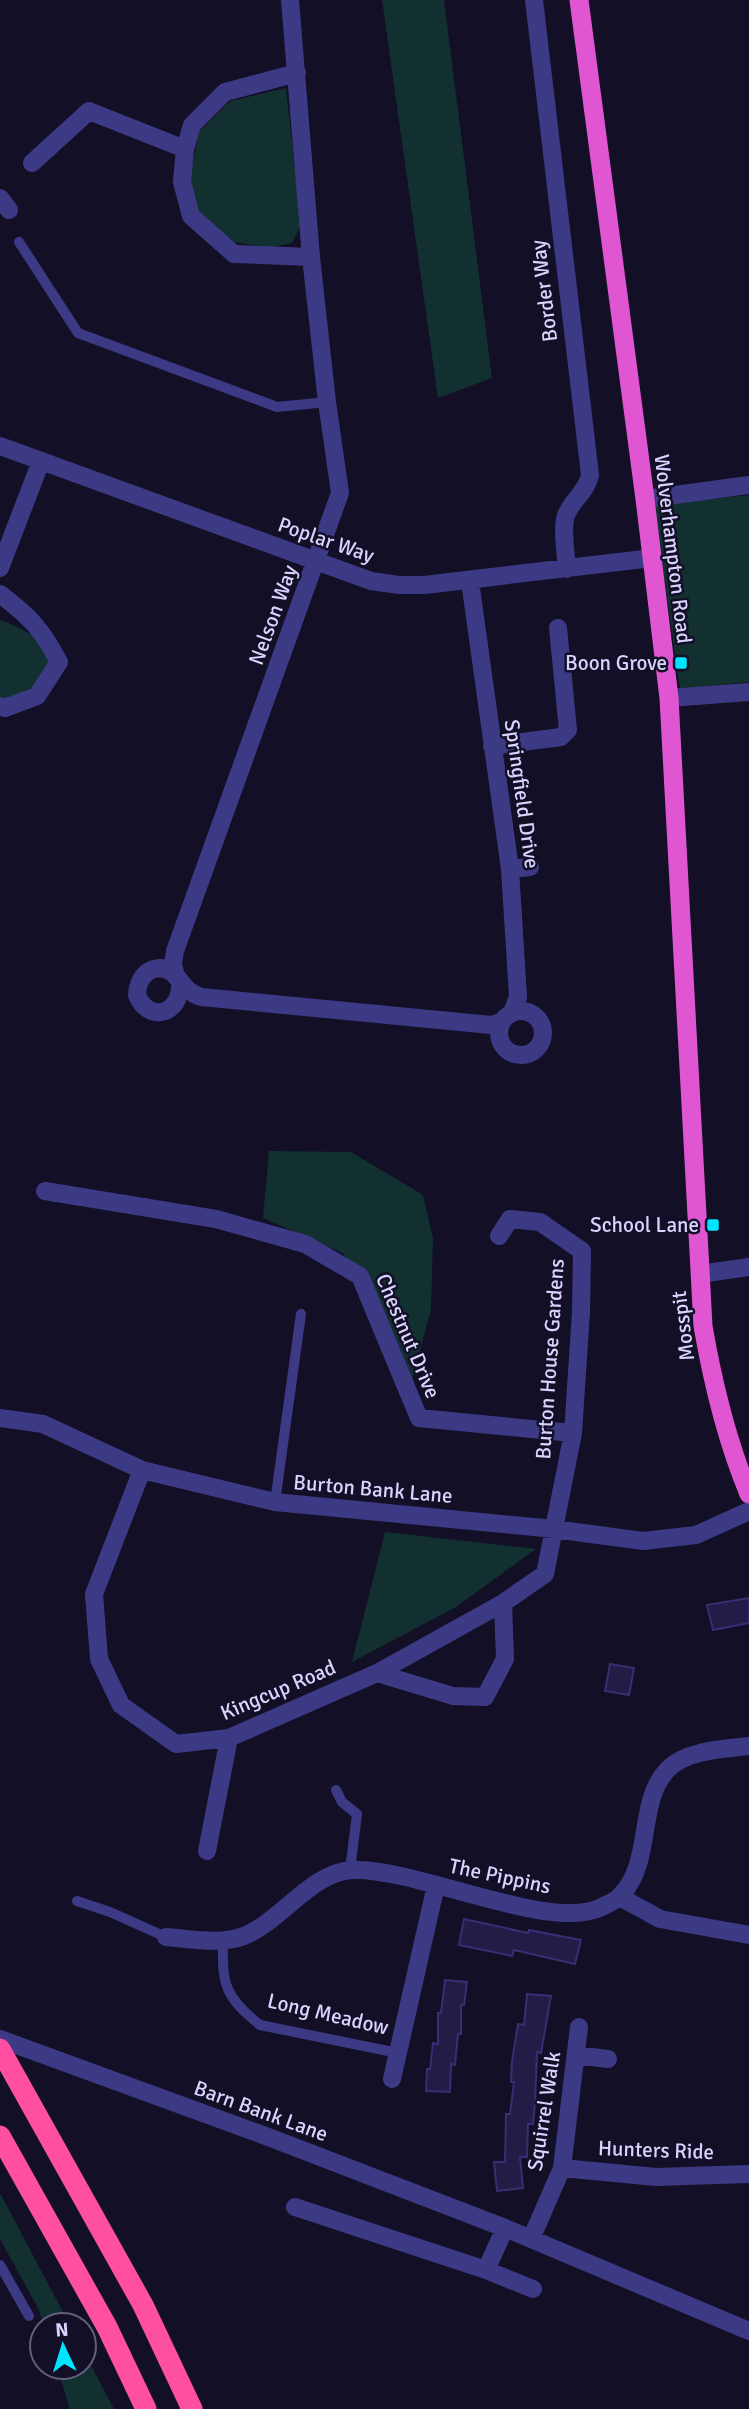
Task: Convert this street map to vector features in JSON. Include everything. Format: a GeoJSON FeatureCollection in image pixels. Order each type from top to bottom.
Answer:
{"type":"FeatureCollection","features":[{"type":"Feature","properties":{"kind":"highway","name":"Wolverhampton Road"},"geometry":{"type":"LineString","coordinates":[[579,0],[669,698],[700,1274]]}},
{"type":"Feature","properties":{"kind":"highway","name":"Mosspit"},"geometry":{"type":"LineString","coordinates":[[700,1274],[703,1325],[711,1373],[727,1440],[749,1494]]}},
{"type":"Feature","properties":{"kind":"highway"},"geometry":{"type":"LineString","coordinates":[[0,2049],[143,2305],[192,2409]]}},
{"type":"Feature","properties":{"kind":"highway"},"geometry":{"type":"LineString","coordinates":[[0,2136],[107,2328],[146,2409]]}},
{"type":"Feature","properties":{"kind":"street","name":"Nelson Way"},"geometry":{"type":"LineString","coordinates":[[178,980],[173,964],[175,951],[340,493],[311,257],[290,0]]}},
{"type":"Feature","properties":{"kind":"street","name":"Border Way"},"geometry":{"type":"LineString","coordinates":[[534,0],[590,475],[588,486],[568,510],[565,518],[566,569]]}},
{"type":"Feature","properties":{"kind":"street"},"geometry":{"type":"LineString","coordinates":[[297,72],[225,92],[192,125],[185,149],[182,181],[191,216],[234,254],[311,257]]}},
{"type":"Feature","properties":{"kind":"street"},"geometry":{"type":"LineString","coordinates":[[32,163],[89,111],[185,149]]}},
{"type":"Feature","properties":{"kind":"street","name":"Poplar Way"},"geometry":{"type":"LineString","coordinates":[[0,446],[371,581],[399,585],[470,581],[652,558]]}},
{"type":"Feature","properties":{"kind":"street"},"geometry":{"type":"LineString","coordinates":[[0,568],[41,461]]}},
{"type":"Feature","properties":{"kind":"street"},"geometry":{"type":"LineString","coordinates":[[645,499],[749,485]]}},
{"type":"Feature","properties":{"kind":"street","name":"Springfield Drive"},"geometry":{"type":"LineString","coordinates":[[178,980],[190,993],[201,997],[491,1025],[507,1017],[517,997],[510,869],[470,581]]}},
{"type":"Feature","properties":{"kind":"street"},"geometry":{"type":"LineString","coordinates":[[0,594],[25,613],[43,633],[59,662],[37,696],[5,708],[0,706]]}},
{"type":"Feature","properties":{"kind":"street"},"geometry":{"type":"LineString","coordinates":[[492,746],[561,737],[568,730],[558,628]]}},
{"type":"Feature","properties":{"kind":"street"},"geometry":{"type":"LineString","coordinates":[[669,698],[749,692]]}},
{"type":"Feature","properties":{"kind":"street"},"geometry":{"type":"LineString","coordinates":[[510,869],[530,867]]}},
{"type":"Feature","properties":{"kind":"street","name":"Chestnut Drive"},"geometry":{"type":"LineString","coordinates":[[45,1191],[216,1219],[305,1244],[360,1276],[419,1418],[573,1433]]}},
{"type":"Feature","properties":{"kind":"street","name":"Burton House Gardens"},"geometry":{"type":"LineString","coordinates":[[499,1236],[510,1219],[540,1222],[582,1251],[573,1433],[554,1529]]}},
{"type":"Feature","properties":{"kind":"street"},"geometry":{"type":"LineString","coordinates":[[700,1274],[749,1267]]}},
{"type":"Feature","properties":{"kind":"street","name":"Burton Bank Lane"},"geometry":{"type":"LineString","coordinates":[[0,1418],[43,1424],[142,1470],[275,1502],[554,1529],[643,1541],[696,1535],[749,1511]]}},
{"type":"Feature","properties":{"kind":"street","name":"Kingcup Road"},"geometry":{"type":"LineString","coordinates":[[142,1470],[94,1594],[99,1659],[121,1705],[176,1744],[229,1738],[377,1673],[503,1603],[545,1574],[554,1529]]}},
{"type":"Feature","properties":{"kind":"street"},"geometry":{"type":"LineString","coordinates":[[377,1673],[453,1696],[485,1697],[505,1659],[503,1603]]}},
{"type":"Feature","properties":{"kind":"street"},"geometry":{"type":"LineString","coordinates":[[207,1851],[229,1738]]}},
{"type":"Feature","properties":{"kind":"street"},"geometry":{"type":"LineString","coordinates":[[749,1746],[690,1756],[669,1768],[654,1790],[642,1849],[632,1876],[620,1897],[660,1919],[749,1935]]}},
{"type":"Feature","properties":{"kind":"street","name":"The Pippins"},"geometry":{"type":"LineString","coordinates":[[166,1937],[223,1941],[245,1936],[329,1877],[350,1870],[380,1872],[539,1910],[575,1913],[598,1909],[620,1897]]}},
{"type":"Feature","properties":{"kind":"street","name":"Long Meadow"},"geometry":{"type":"LineString","coordinates":[[392,2079],[436,1885]]}},
{"type":"Feature","properties":{"kind":"street","name":"Squirrel Walk"},"geometry":{"type":"LineString","coordinates":[[531,2239],[562,2168],[579,2027]]}},
{"type":"Feature","properties":{"kind":"street","name":"Barn Bank Lane"},"geometry":{"type":"LineString","coordinates":[[0,2039],[505,2228],[749,2331]]}},
{"type":"Feature","properties":{"kind":"street"},"geometry":{"type":"LineString","coordinates":[[576,2055],[608,2059]]}},
{"type":"Feature","properties":{"kind":"street","name":"Hunters Ride"},"geometry":{"type":"LineString","coordinates":[[562,2168],[656,2177],[749,2174]]}},
{"type":"Feature","properties":{"kind":"street"},"geometry":{"type":"LineString","coordinates":[[295,2207],[486,2270],[533,2289]]}},
{"type":"Feature","properties":{"kind":"street"},"geometry":{"type":"LineString","coordinates":[[486,2270],[505,2228]]}},
{"type":"Feature","properties":{"kind":"lane"},"geometry":{"type":"LineString","coordinates":[[19,242],[78,332],[277,407],[327,402]]}},
{"type":"Feature","properties":{"kind":"lane"},"geometry":{"type":"LineString","coordinates":[[275,1502],[301,1314]]}},
{"type":"Feature","properties":{"kind":"lane"},"geometry":{"type":"LineString","coordinates":[[336,1790],[342,1802],[357,1814],[350,1870]]}},
{"type":"Feature","properties":{"kind":"lane"},"geometry":{"type":"LineString","coordinates":[[77,1901],[110,1912],[166,1937]]}},
{"type":"Feature","properties":{"kind":"lane","name":"Long Meadow"},"geometry":{"type":"LineString","coordinates":[[223,1941],[222,1971],[229,1994],[243,2012],[260,2025],[398,2053]]}},
{"type":"Feature","properties":{"kind":"lane"},"geometry":{"type":"LineString","coordinates":[[0,2265],[28,2314]]}},
{"type":"Feature","properties":{"kind":"green space"},"geometry":{"type":"Polygon","coordinates":[[[382,0],[444,0],[492,378],[438,398],[382,0]]]}},
{"type":"Feature","properties":{"kind":"green space"},"geometry":{"type":"Polygon","coordinates":[[[286,88],[301,225],[292,243],[269,248],[234,242],[199,212],[189,181],[199,132],[230,101],[286,88]]]}},
{"type":"Feature","properties":{"kind":"green space"},"geometry":{"type":"Polygon","coordinates":[[[749,495],[749,682],[680,689],[654,505],[749,495]]]}},
{"type":"Feature","properties":{"kind":"green space"},"geometry":{"type":"Polygon","coordinates":[[[0,620],[31,635],[52,660],[34,686],[8,701],[0,698],[0,620]]]}},
{"type":"Feature","properties":{"kind":"green space"},"geometry":{"type":"Polygon","coordinates":[[[269,1151],[351,1152],[423,1195],[433,1238],[431,1309],[411,1385],[360,1276],[343,1253],[263,1218],[269,1151]]]}},
{"type":"Feature","properties":{"kind":"green space"},"geometry":{"type":"Polygon","coordinates":[[[385,1532],[536,1549],[456,1607],[352,1662],[385,1532]]]}},
{"type":"Feature","properties":{"kind":"green space"},"geometry":{"type":"Polygon","coordinates":[[[0,2194],[63,2311],[39,2311],[0,2239],[0,2194]]]}},
{"type":"Feature","properties":{"kind":"green space"},"geometry":{"type":"Polygon","coordinates":[[[98,2379],[114,2409],[70,2409],[61,2381],[98,2381],[98,2379]]]}},
{"type":"Feature","properties":{"kind":"building"},"geometry":{"type":"Polygon","coordinates":[[[749,1598],[749,1623],[713,1630],[707,1605],[749,1598]]]}},
{"type":"Feature","properties":{"kind":"building"},"geometry":{"type":"Polygon","coordinates":[[[610,1664],[634,1668],[629,1695],[605,1691],[610,1664]]]}},
{"type":"Feature","properties":{"kind":"building"},"geometry":{"type":"Polygon","coordinates":[[[464,1919],[528,1933],[529,1930],[581,1940],[575,1964],[514,1950],[512,1956],[459,1945],[464,1919]]]}},
{"type":"Feature","properties":{"kind":"building"},"geometry":{"type":"Polygon","coordinates":[[[445,1980],[467,1982],[464,2005],[461,2005],[461,2034],[458,2034],[455,2065],[451,2064],[450,2092],[426,2091],[427,2069],[430,2069],[433,2043],[438,2044],[438,2013],[441,2013],[445,1980]]]}},
{"type":"Feature","properties":{"kind":"building"},"geometry":{"type":"Polygon","coordinates":[[[527,1994],[551,1996],[541,2053],[537,2052],[533,2124],[528,2124],[527,2157],[520,2157],[523,2188],[497,2191],[494,2162],[505,2162],[506,2114],[510,2114],[514,2082],[511,2082],[512,2061],[518,2024],[524,2025],[527,1994]]]}},
{"type":"Feature","properties":{"kind":"place","name":"Boon Grove"},"geometry":{"type":"Point","coordinates":[681,663]}},
{"type":"Feature","properties":{"kind":"place","name":"School Lane"},"geometry":{"type":"Point","coordinates":[713,1225]}}]}
